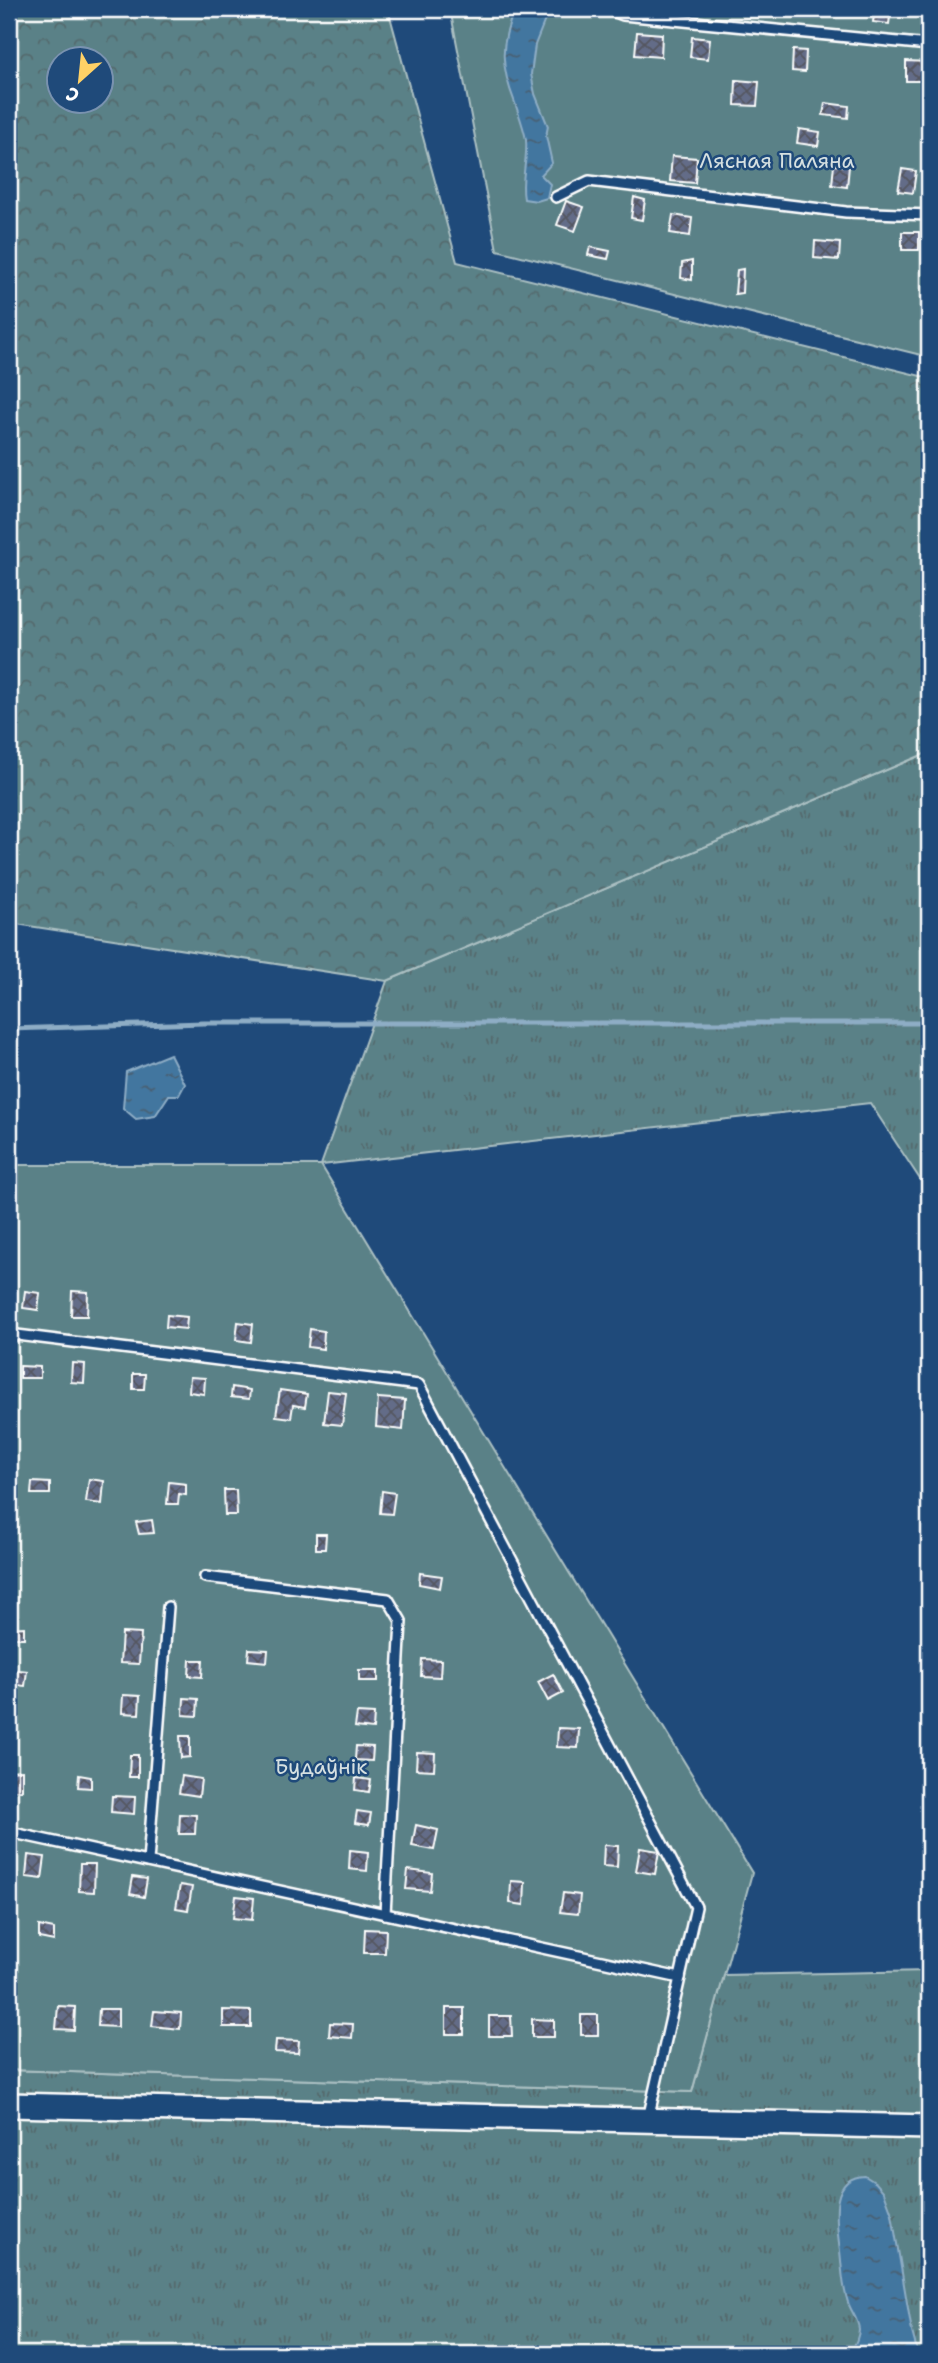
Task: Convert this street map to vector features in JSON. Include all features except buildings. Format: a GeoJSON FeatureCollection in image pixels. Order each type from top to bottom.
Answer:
{"type":"FeatureCollection","features":[{"type":"Feature","properties":{"kind":"street"},"geometry":{"type":"LineString","coordinates":[[9,2105],[929,2127]]}},
{"type":"Feature","properties":{"kind":"lane"},"geometry":{"type":"LineString","coordinates":[[608,9],[623,15],[929,45]]}},
{"type":"Feature","properties":{"kind":"lane"},"geometry":{"type":"LineString","coordinates":[[556,197],[589,181],[846,212],[929,215]]}},
{"type":"Feature","properties":{"kind":"lane"},"geometry":{"type":"LineString","coordinates":[[9,1334],[419,1385],[696,1907],[648,2120]]}},
{"type":"Feature","properties":{"kind":"lane"},"geometry":{"type":"LineString","coordinates":[[205,1577],[388,1599],[401,1621],[385,1914]]}},
{"type":"Feature","properties":{"kind":"lane"},"geometry":{"type":"LineString","coordinates":[[148,1862],[167,1607]]}},
{"type":"Feature","properties":{"kind":"lane"},"geometry":{"type":"LineString","coordinates":[[9,1832],[680,1978]]}},
{"type":"Feature","properties":{"kind":"green space"},"geometry":{"type":"Polygon","coordinates":[[[9,9],[388,9],[457,262],[929,378],[929,752],[387,981],[9,923],[9,9]]]}},
{"type":"Feature","properties":{"kind":"green space","name":"Лясная Паляна"},"geometry":{"type":"Polygon","coordinates":[[[450,9],[929,9],[929,357],[497,250],[450,9]]]}},
{"type":"Feature","properties":{"kind":"green space"},"geometry":{"type":"Polygon","coordinates":[[[929,752],[929,1193],[870,1103],[321,1165],[387,981],[929,752]]]}},
{"type":"Feature","properties":{"kind":"green space","name":"Будаўнік"},"geometry":{"type":"Polygon","coordinates":[[[9,1165],[321,1165],[752,1873],[692,2092],[9,2070],[9,1165]]]}},
{"type":"Feature","properties":{"kind":"green space"},"geometry":{"type":"Polygon","coordinates":[[[929,1971],[929,2354],[9,2354],[9,2070],[692,2092],[724,1975],[929,1971]]]}},
{"type":"Feature","properties":{"kind":"water"},"geometry":{"type":"Polygon","coordinates":[[[515,9],[547,9],[548,12],[535,45],[531,74],[535,94],[548,126],[546,136],[552,163],[541,175],[550,184],[547,198],[537,201],[524,199],[526,140],[505,67],[504,45],[515,9]]]}},
{"type":"Feature","properties":{"kind":"water"},"geometry":{"type":"Polygon","coordinates":[[[170,1054],[185,1084],[179,1095],[169,1095],[155,1116],[136,1119],[123,1108],[126,1072],[170,1054]]]}},
{"type":"Feature","properties":{"kind":"water"},"geometry":{"type":"Polygon","coordinates":[[[865,2176],[884,2192],[892,2214],[918,2354],[850,2354],[859,2329],[844,2287],[837,2204],[845,2184],[853,2178],[865,2176]]]}},
{"type":"Feature","properties":{"kind":"waterway"},"geometry":{"type":"LineString","coordinates":[[9,1029],[204,1023],[929,1023]]}}]}
